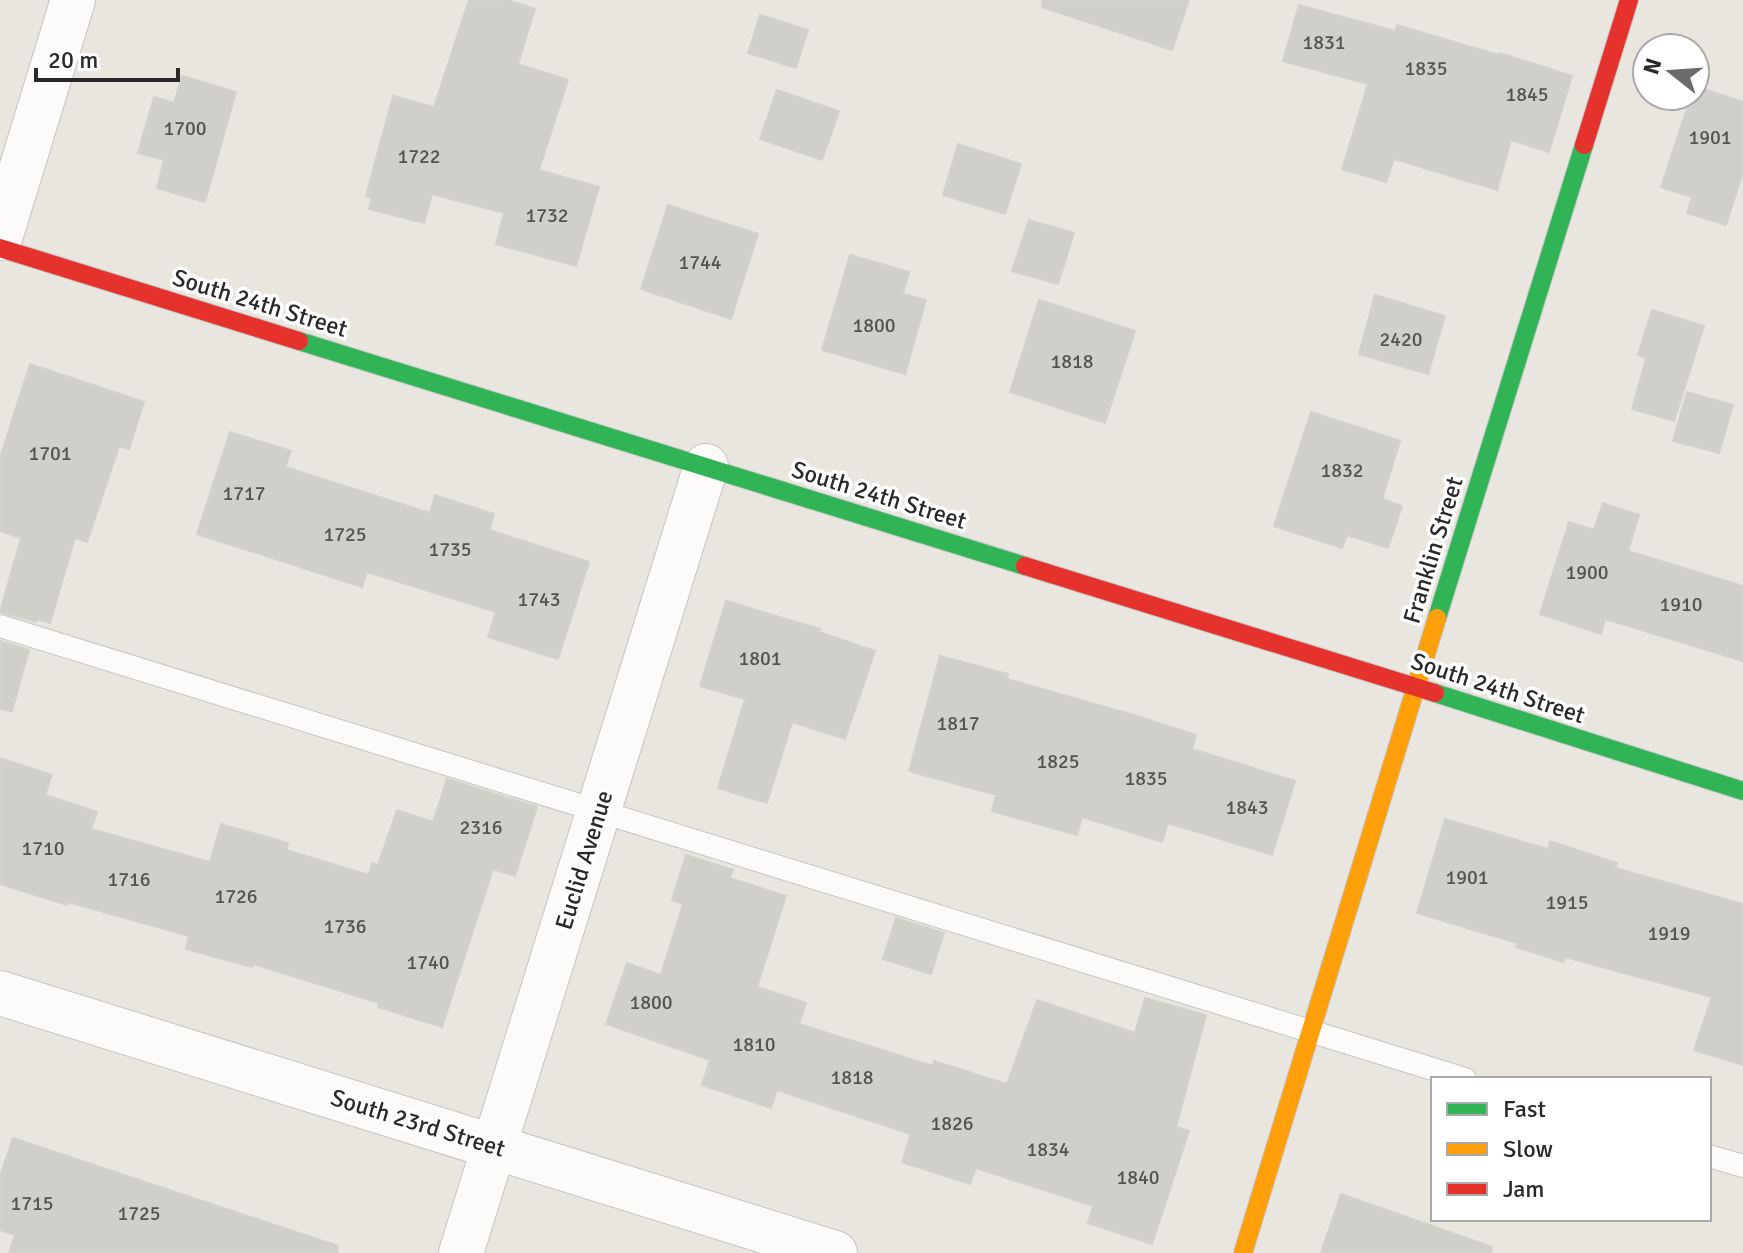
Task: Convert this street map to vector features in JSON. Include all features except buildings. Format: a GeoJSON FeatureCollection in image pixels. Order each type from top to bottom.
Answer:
{"type":"FeatureCollection","features":[{"type":"Feature","properties":{"kind":"street"},"geometry":{"type":"LineString","coordinates":[[0,238],[73,0]]}},
{"type":"Feature","properties":{"kind":"street","name":"Franklin Street"},"geometry":{"type":"LineString","coordinates":[[1243,1253],[1629,0]]}},
{"type":"Feature","properties":{"kind":"street","name":"South 24th Street"},"geometry":{"type":"LineString","coordinates":[[0,248],[1743,791]]}},
{"type":"Feature","properties":{"kind":"street","name":"Euclid Avenue"},"geometry":{"type":"LineString","coordinates":[[461,1253],[706,466]]}},
{"type":"Feature","properties":{"kind":"street","name":"South 23rd Street"},"geometry":{"type":"LineString","coordinates":[[0,993],[835,1253]]}},
{"type":"Feature","properties":{"kind":"lane"},"geometry":{"type":"LineString","coordinates":[[0,626],[1459,1077]]}},
{"type":"Feature","properties":{"kind":"lane"},"geometry":{"type":"LineString","coordinates":[[1711,1157],[1743,1166]]}},
{"type":"Feature","properties":{"kind":"traffic: fast"},"geometry":{"type":"LineString","coordinates":[[1437,618],[1584,145]]}},
{"type":"Feature","properties":{"kind":"traffic: fast"},"geometry":{"type":"LineString","coordinates":[[299,341],[1025,566]]}},
{"type":"Feature","properties":{"kind":"traffic: fast"},"geometry":{"type":"LineString","coordinates":[[1435,693],[1743,791]]}},
{"type":"Feature","properties":{"kind":"traffic: slow"},"geometry":{"type":"LineString","coordinates":[[1243,1253],[1437,618]]}},
{"type":"Feature","properties":{"kind":"traffic: jam"},"geometry":{"type":"LineString","coordinates":[[1584,145],[1629,0]]}},
{"type":"Feature","properties":{"kind":"traffic: jam"},"geometry":{"type":"LineString","coordinates":[[0,248],[299,341]]}},
{"type":"Feature","properties":{"kind":"traffic: jam"},"geometry":{"type":"LineString","coordinates":[[1025,566],[1435,693]]}}]}
